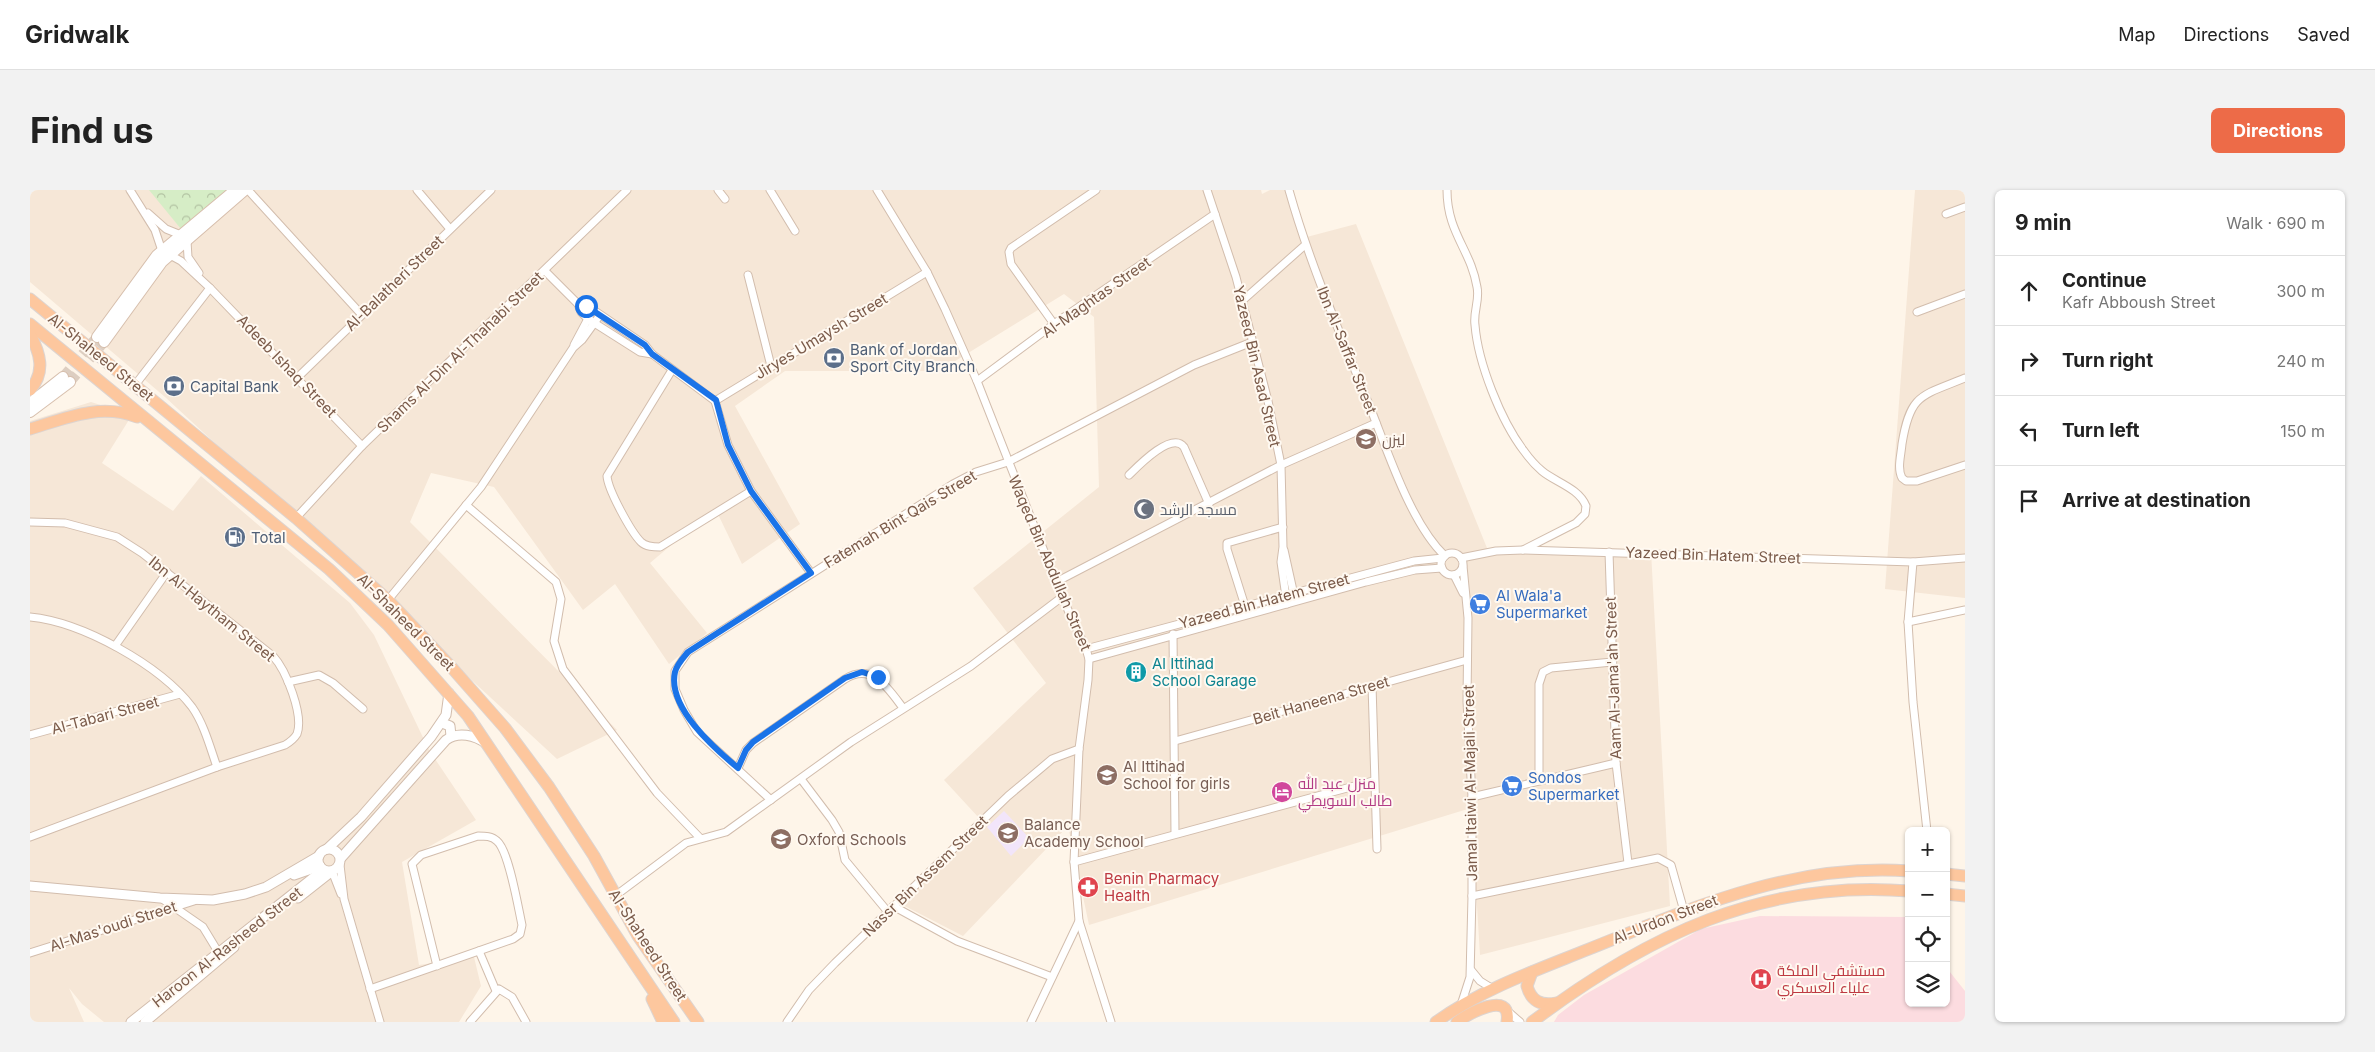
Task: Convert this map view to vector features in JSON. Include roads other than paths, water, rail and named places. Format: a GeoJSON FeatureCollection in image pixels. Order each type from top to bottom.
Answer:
{"type":"FeatureCollection","features":[{"type":"Feature","properties":{"kind":"highway","name":"Al-Shaheed Street"},"geometry":{"type":"LineString","coordinates":[[30,299],[296,518],[388,600],[505,728],[549,787],[589,849],[638,936],[698,1022]]}},
{"type":"Feature","properties":{"kind":"highway","name":"Al-Shaheed Street"},"geometry":{"type":"LineString","coordinates":[[30,324],[147,422],[329,569],[388,625],[450,694],[490,747],[674,1022]]}},
{"type":"Feature","properties":{"kind":"highway"},"geometry":{"type":"LineString","coordinates":[[30,334],[38,350],[40,366],[37,381],[30,390]]}},
{"type":"Feature","properties":{"kind":"highway"},"geometry":{"type":"LineString","coordinates":[[30,429],[95,410],[122,412],[147,422]]}},
{"type":"Feature","properties":{"kind":"highway","name":"Al-Urdon Street"},"geometry":{"type":"LineString","coordinates":[[1436,1022],[1460,1005],[1532,972],[1731,894],[1796,878],[1849,870],[1905,871]]}},
{"type":"Feature","properties":{"kind":"highway"},"geometry":{"type":"LineString","coordinates":[[1950,874],[1965,876]]}},
{"type":"Feature","properties":{"kind":"highway","name":"Al-Urdon Street"},"geometry":{"type":"LineString","coordinates":[[1532,1022],[1544,1017],[1556,1003],[1626,958],[1698,922],[1754,905],[1817,891],[1864,888],[1905,891]]}},
{"type":"Feature","properties":{"kind":"highway"},"geometry":{"type":"LineString","coordinates":[[1950,894],[1965,896]]}},
{"type":"Feature","properties":{"kind":"highway"},"geometry":{"type":"LineString","coordinates":[[631,957],[663,1022]]}},
{"type":"Feature","properties":{"kind":"highway"},"geometry":{"type":"LineString","coordinates":[[1532,972],[1527,986],[1533,1000],[1540,1004],[1556,1003]]}},
{"type":"Feature","properties":{"kind":"highway"},"geometry":{"type":"LineString","coordinates":[[1457,1022],[1484,1006],[1500,1006],[1506,1011],[1507,1022]]}},
{"type":"Feature","properties":{"kind":"main road"},"geometry":{"type":"LineString","coordinates":[[101,340],[166,253],[234,190]]}},
{"type":"Feature","properties":{"kind":"main road"},"geometry":{"type":"LineString","coordinates":[[184,237],[247,190]]}},
{"type":"Feature","properties":{"kind":"main road"},"geometry":{"type":"LineString","coordinates":[[30,403],[67,379],[30,412]]}},
{"type":"Feature","properties":{"kind":"street"},"geometry":{"type":"LineString","coordinates":[[130,190],[166,253]]}},
{"type":"Feature","properties":{"kind":"street"},"geometry":{"type":"LineString","coordinates":[[247,190],[361,314]]}},
{"type":"Feature","properties":{"kind":"street"},"geometry":{"type":"LineString","coordinates":[[417,190],[450,228]]}},
{"type":"Feature","properties":{"kind":"street","name":"Al-Balatheri Street"},"geometry":{"type":"LineString","coordinates":[[298,377],[450,228],[492,190]]}},
{"type":"Feature","properties":{"kind":"street","name":"Shams Al-Din Al-Thahabi Street"},"geometry":{"type":"LineString","coordinates":[[296,518],[362,446],[627,190]]}},
{"type":"Feature","properties":{"kind":"street"},"geometry":{"type":"LineString","coordinates":[[718,190],[725,199]]}},
{"type":"Feature","properties":{"kind":"street"},"geometry":{"type":"LineString","coordinates":[[770,190],[795,231]]}},
{"type":"Feature","properties":{"kind":"street","name":"Waqed Bin Abdullah Street"},"geometry":{"type":"LineString","coordinates":[[877,190],[927,272],[977,381],[1062,597],[1089,659],[1080,749],[1074,862],[1079,921],[1111,1022]]}},
{"type":"Feature","properties":{"kind":"street"},"geometry":{"type":"LineString","coordinates":[[1054,324],[1011,264],[1009,252],[1011,248],[1096,190]]}},
{"type":"Feature","properties":{"kind":"street","name":"Yazeed Bin Asad Street"},"geometry":{"type":"LineString","coordinates":[[1207,190],[1242,301],[1268,402],[1281,465],[1283,527],[1281,562],[1287,604]]}},
{"type":"Feature","properties":{"kind":"street","name":"Ibn Al-Saffar Street"},"geometry":{"type":"LineString","coordinates":[[1289,190],[1305,245],[1376,423],[1425,534],[1444,557]]}},
{"type":"Feature","properties":{"kind":"street"},"geometry":{"type":"LineString","coordinates":[[1447,190],[1451,225],[1478,288],[1475,324],[1493,395],[1504,420],[1532,462],[1542,471],[1576,493],[1586,506],[1585,514],[1576,523],[1523,550]]}},
{"type":"Feature","properties":{"kind":"street"},"geometry":{"type":"LineString","coordinates":[[1946,214],[1965,207]]}},
{"type":"Feature","properties":{"kind":"street"},"geometry":{"type":"LineString","coordinates":[[142,208],[166,229],[184,237]]}},
{"type":"Feature","properties":{"kind":"street","name":"Al-Maghtas Street"},"geometry":{"type":"LineString","coordinates":[[977,381],[1054,324],[1215,214]]}},
{"type":"Feature","properties":{"kind":"street","name":"Adeeb Ishaq Street"},"geometry":{"type":"LineString","coordinates":[[184,237],[188,257],[210,288]]}},
{"type":"Feature","properties":{"kind":"street"},"geometry":{"type":"LineString","coordinates":[[1242,301],[1305,245]]}},
{"type":"Feature","properties":{"kind":"street","name":"Adeeb Ishaq Street"},"geometry":{"type":"LineString","coordinates":[[166,253],[181,261],[210,288],[298,377],[362,446]]}},
{"type":"Feature","properties":{"kind":"street"},"geometry":{"type":"LineString","coordinates":[[545,271],[578,304],[600,315],[645,345],[652,354],[672,370],[716,400],[731,452],[751,491],[811,573]]}},
{"type":"Feature","properties":{"kind":"street","name":"Jiryes Umaysh Street"},"geometry":{"type":"LineString","coordinates":[[716,400],[927,272]]}},
{"type":"Feature","properties":{"kind":"street"},"geometry":{"type":"LineString","coordinates":[[748,275],[771,366]]}},
{"type":"Feature","properties":{"kind":"street"},"geometry":{"type":"LineString","coordinates":[[135,385],[210,288]]}},
{"type":"Feature","properties":{"kind":"street"},"geometry":{"type":"LineString","coordinates":[[1917,312],[1965,294]]}},
{"type":"Feature","properties":{"kind":"street"},"geometry":{"type":"LineString","coordinates":[[578,304],[581,312],[595,323],[640,352],[652,354]]}},
{"type":"Feature","properties":{"kind":"street"},"geometry":{"type":"LineString","coordinates":[[388,600],[481,487],[573,348],[593,311]]}},
{"type":"Feature","properties":{"kind":"street"},"geometry":{"type":"LineString","coordinates":[[573,348],[600,315]]}},
{"type":"Feature","properties":{"kind":"street","name":"Fatemah Bint Qais Street"},"geometry":{"type":"LineString","coordinates":[[771,800],[698,732],[675,689],[675,671],[688,652],[953,484],[976,472],[1008,462],[1194,364],[1252,342]]}},
{"type":"Feature","properties":{"kind":"street"},"geometry":{"type":"LineString","coordinates":[[672,370],[607,476],[612,494],[642,542],[650,546],[660,547],[751,491]]}},
{"type":"Feature","properties":{"kind":"street"},"geometry":{"type":"LineString","coordinates":[[1965,378],[1924,395],[1912,406],[1904,433],[1899,469],[1902,478],[1913,482],[1965,465]]}},
{"type":"Feature","properties":{"kind":"street"},"geometry":{"type":"LineString","coordinates":[[1056,582],[1281,465],[1376,423]]}},
{"type":"Feature","properties":{"kind":"street"},"geometry":{"type":"LineString","coordinates":[[1129,475],[1140,463],[1161,448],[1172,442],[1178,442],[1184,448],[1209,504]]}},
{"type":"Feature","properties":{"kind":"street"},"geometry":{"type":"LineString","coordinates":[[466,506],[556,582],[561,599],[554,641],[563,668],[657,793],[700,838]]}},
{"type":"Feature","properties":{"kind":"street","name":"Ibn Al-Haytham Street"},"geometry":{"type":"LineString","coordinates":[[30,522],[65,523],[101,531],[129,544],[167,572],[273,656],[281,665],[288,682],[298,726],[294,739],[285,745],[217,767],[30,837]]}},
{"type":"Feature","properties":{"kind":"street"},"geometry":{"type":"LineString","coordinates":[[1245,606],[1227,544],[1283,527]]}},
{"type":"Feature","properties":{"kind":"street","name":"Yazeed Bin Asad Street"},"geometry":{"type":"LineString","coordinates":[[1283,547],[1295,601]]}},
{"type":"Feature","properties":{"kind":"street","name":"Yazeed Bin Hatem Street"},"geometry":{"type":"LineString","coordinates":[[1462,562],[1496,551],[1523,550],[1913,562],[1965,558]]}},
{"type":"Feature","properties":{"kind":"street","name":"Aam Al-Jama'ah Street"},"geometry":{"type":"LineString","coordinates":[[1609,552],[1616,763],[1628,863]]}},
{"type":"Feature","properties":{"kind":"street"},"geometry":{"type":"LineString","coordinates":[[1453,553],[1462,562],[1458,573],[1454,575],[1447,574],[1442,568],[1444,557],[1453,553]]}},
{"type":"Feature","properties":{"kind":"street","name":"Yazeed Bin Hatem Street"},"geometry":{"type":"LineString","coordinates":[[1086,649],[1285,594],[1414,561],[1444,557]]}},
{"type":"Feature","properties":{"kind":"street","name":"Jamal Itaiwi Al-Majali Street"},"geometry":{"type":"LineString","coordinates":[[1460,1005],[1469,984],[1471,970],[1472,896],[1472,797],[1467,700],[1468,618],[1464,596],[1462,562]]}},
{"type":"Feature","properties":{"kind":"street"},"geometry":{"type":"LineString","coordinates":[[1913,562],[1908,622],[1913,702],[1927,827]]}},
{"type":"Feature","properties":{"kind":"street","name":"Yazeed Bin Hatem Street"},"geometry":{"type":"LineString","coordinates":[[1089,659],[1295,601],[1415,570],[1442,568]]}},
{"type":"Feature","properties":{"kind":"street"},"geometry":{"type":"LineString","coordinates":[[115,646],[167,572]]}},
{"type":"Feature","properties":{"kind":"street","name":"Jamal Itaiwi Al-Majali Street"},"geometry":{"type":"LineString","coordinates":[[1454,575],[1464,596]]}},
{"type":"Feature","properties":{"kind":"street"},"geometry":{"type":"LineString","coordinates":[[616,896],[680,847],[700,838],[726,832],[836,752],[971,666],[1062,597]]}},
{"type":"Feature","properties":{"kind":"street"},"geometry":{"type":"LineString","coordinates":[[1908,622],[1965,610]]}},
{"type":"Feature","properties":{"kind":"street"},"geometry":{"type":"LineString","coordinates":[[30,617],[62,623],[85,631],[115,646],[149,668],[180,694],[200,721],[217,767]]}},
{"type":"Feature","properties":{"kind":"street"},"geometry":{"type":"LineString","coordinates":[[1172,626],[1174,636],[1176,741],[1175,833]]}},
{"type":"Feature","properties":{"kind":"street","name":"Beit Haneena Street"},"geometry":{"type":"LineString","coordinates":[[1176,741],[1467,660]]}},
{"type":"Feature","properties":{"kind":"street"},"geometry":{"type":"LineString","coordinates":[[1539,780],[1540,684],[1543,672],[1551,668],[1612,662]]}},
{"type":"Feature","properties":{"kind":"street"},"geometry":{"type":"LineString","coordinates":[[738,768],[746,750],[753,742],[845,678],[856,673],[868,673],[878,677],[903,708]]}},
{"type":"Feature","properties":{"kind":"street"},"geometry":{"type":"LineString","coordinates":[[288,682],[319,675],[333,683],[363,709]]}},
{"type":"Feature","properties":{"kind":"street"},"geometry":{"type":"LineString","coordinates":[[1372,685],[1377,848]]}},
{"type":"Feature","properties":{"kind":"street","name":"Al-Tabari Street"},"geometry":{"type":"LineString","coordinates":[[30,735],[180,694]]}},
{"type":"Feature","properties":{"kind":"street"},"geometry":{"type":"LineString","coordinates":[[30,886],[197,900],[245,894],[282,878],[319,856],[361,817],[442,723],[446,715],[450,694]]}},
{"type":"Feature","properties":{"kind":"street"},"geometry":{"type":"LineString","coordinates":[[442,723],[450,726],[451,736],[459,734],[477,738],[490,747]]}},
{"type":"Feature","properties":{"kind":"street","name":"Haroon Al-Rasheed Street"},"geometry":{"type":"LineString","coordinates":[[131,1022],[331,867],[435,751],[451,736]]}},
{"type":"Feature","properties":{"kind":"street","name":"Nassr Bin Assem Street"},"geometry":{"type":"LineString","coordinates":[[787,1022],[809,990],[1008,796],[1052,759],[1080,749]]}},
{"type":"Feature","properties":{"kind":"street"},"geometry":{"type":"LineString","coordinates":[[1472,797],[1616,763]]}},
{"type":"Feature","properties":{"kind":"street"},"geometry":{"type":"LineString","coordinates":[[801,779],[839,832],[845,860],[891,909],[957,941],[1052,978]]}},
{"type":"Feature","properties":{"kind":"street"},"geometry":{"type":"LineString","coordinates":[[1074,862],[1175,833],[1374,781]]}},
{"type":"Feature","properties":{"kind":"street"},"geometry":{"type":"LineString","coordinates":[[370,988],[438,966],[513,939],[522,930],[505,854],[496,840],[488,836],[478,836],[421,855],[412,864],[438,966]]}},
{"type":"Feature","properties":{"kind":"street"},"geometry":{"type":"LineString","coordinates":[[327,849],[336,850],[331,867]]}},
{"type":"Feature","properties":{"kind":"street"},"geometry":{"type":"LineString","coordinates":[[319,856],[331,867],[344,900],[380,1022]]}},
{"type":"Feature","properties":{"kind":"street"},"geometry":{"type":"LineString","coordinates":[[1472,896],[1658,858],[1666,860],[1671,865],[1684,911]]}},
{"type":"Feature","properties":{"kind":"street"},"geometry":{"type":"LineString","coordinates":[[282,878],[331,867]]}},
{"type":"Feature","properties":{"kind":"street"},"geometry":{"type":"LineString","coordinates":[[160,898],[203,927],[219,954]]}},
{"type":"Feature","properties":{"kind":"street","name":"Al-Mas'oudi Street"},"geometry":{"type":"LineString","coordinates":[[30,953],[197,900]]}},
{"type":"Feature","properties":{"kind":"street"},"geometry":{"type":"LineString","coordinates":[[1031,1022],[1079,921]]}},
{"type":"Feature","properties":{"kind":"street"},"geometry":{"type":"LineString","coordinates":[[479,951],[496,990]]}},
{"type":"Feature","properties":{"kind":"street","name":"Haroon Al-Rasheed Street"},"geometry":{"type":"LineString","coordinates":[[145,1022],[219,954]]}},
{"type":"Feature","properties":{"kind":"street"},"geometry":{"type":"LineString","coordinates":[[1471,970],[1480,981],[1493,989]]}},
{"type":"Feature","properties":{"kind":"street"},"geometry":{"type":"LineString","coordinates":[[470,1022],[496,990],[503,989],[512,997],[526,1022]]}},
{"type":"Feature","properties":{"kind":"street"},"geometry":{"type":"LineString","coordinates":[[1500,1006],[1510,1011],[1520,1022]]}},
{"type":"Feature","properties":{"kind":"tunnel"},"geometry":{"type":"LineString","coordinates":[[63,377],[97,337]]}},
{"type":"Feature","properties":{"kind":"tunnel"},"geometry":{"type":"LineString","coordinates":[[70,382],[104,342]]}},
{"type":"Feature","properties":{"kind":"place","name":"Bank of Jordan Sport City Branch"},"geometry":{"type":"Point","coordinates":[834,358]}},
{"type":"Feature","properties":{"kind":"place","name":"Capital Bank"},"geometry":{"type":"Point","coordinates":[174,386]}},
{"type":"Feature","properties":{"kind":"place","name":"ليزن"},"geometry":{"type":"Point","coordinates":[1366,439]}},
{"type":"Feature","properties":{"kind":"place","name":"مسجد الرشد"},"geometry":{"type":"Point","coordinates":[1144,509]}},
{"type":"Feature","properties":{"kind":"place","name":"Total"},"geometry":{"type":"Point","coordinates":[235,537]}},
{"type":"Feature","properties":{"kind":"place","name":"Al Wala'a Supermarket"},"geometry":{"type":"Point","coordinates":[1480,604]}},
{"type":"Feature","properties":{"kind":"place","name":"Al Ittihad School Garage"},"geometry":{"type":"Point","coordinates":[1136,672]}},
{"type":"Feature","properties":{"kind":"place","name":"Al Ittihad School for girls"},"geometry":{"type":"Point","coordinates":[1107,775]}},
{"type":"Feature","properties":{"kind":"place","name":"Sondos Supermarket"},"geometry":{"type":"Point","coordinates":[1512,786]}},
{"type":"Feature","properties":{"kind":"place","name":"منزل عبد الله طالب السويطي"},"geometry":{"type":"Point","coordinates":[1282,792]}},
{"type":"Feature","properties":{"kind":"place","name":"Balance Academy School"},"geometry":{"type":"Point","coordinates":[1008,833]}},
{"type":"Feature","properties":{"kind":"place","name":"Oxford Schools"},"geometry":{"type":"Point","coordinates":[781,839]}},
{"type":"Feature","properties":{"kind":"place","name":"Benin Pharmacy Health"},"geometry":{"type":"Point","coordinates":[1088,887]}},
{"type":"Feature","properties":{"kind":"place","name":"مستشفى الملكة علياء العسكري"},"geometry":{"type":"Point","coordinates":[1761,979]}}]}
